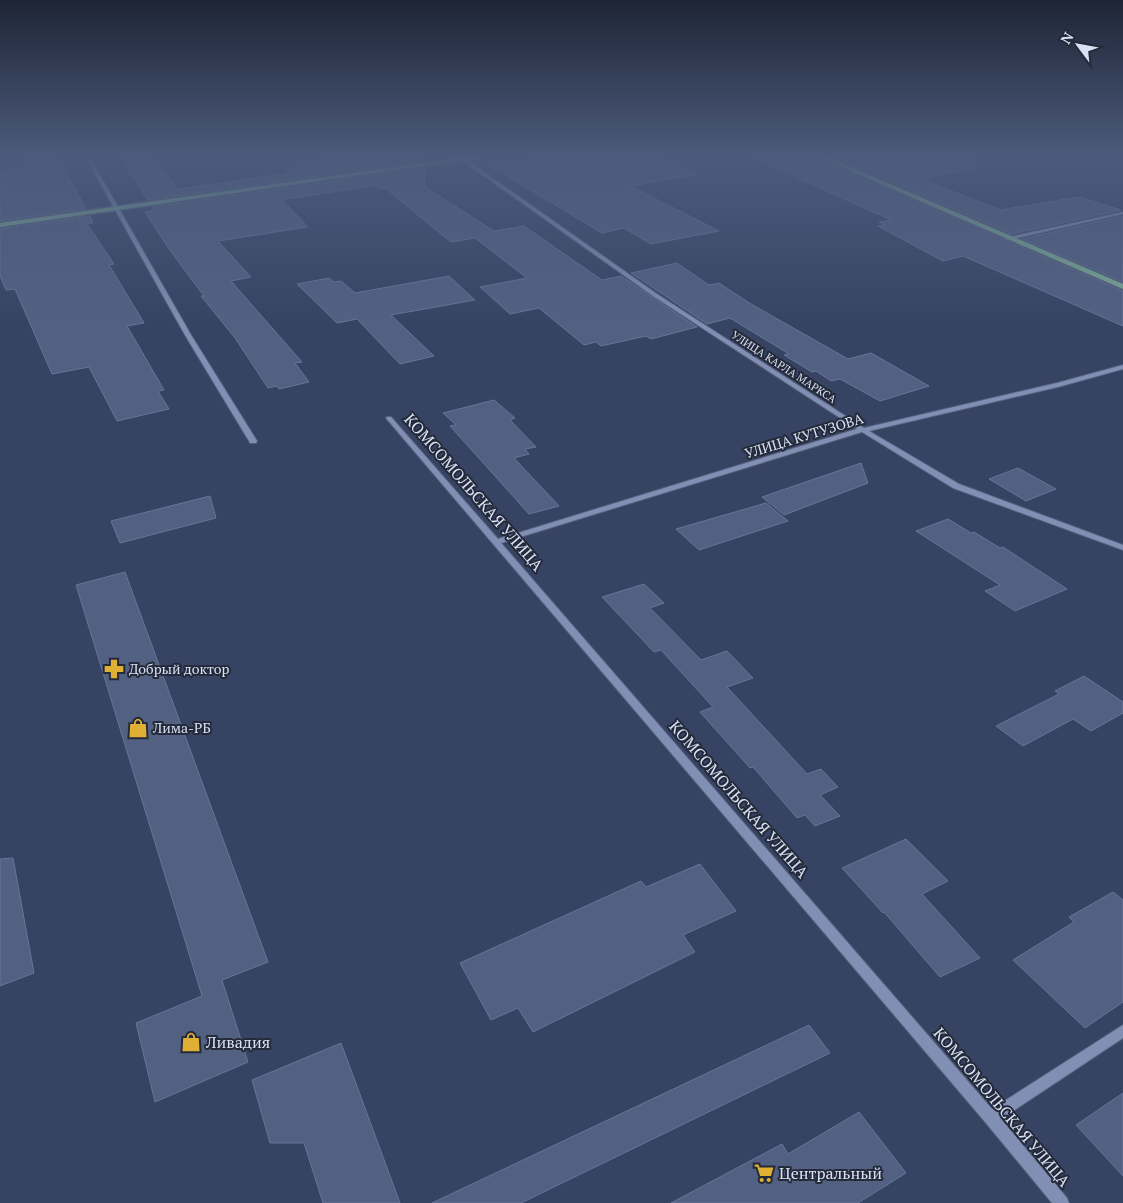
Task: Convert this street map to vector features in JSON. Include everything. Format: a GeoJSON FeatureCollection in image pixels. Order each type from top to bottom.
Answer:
{"type":"FeatureCollection","features":[{"type":"Feature","properties":{"kind":"main road"},"geometry":{"type":"LineString","coordinates":[[0,225],[93,212]]}},
{"type":"Feature","properties":{"kind":"main road"},"geometry":{"type":"LineString","coordinates":[[948,212],[1123,287]]}},
{"type":"Feature","properties":{"kind":"street"},"geometry":{"type":"LineString","coordinates":[[118,212],[253,442]]}},
{"type":"Feature","properties":{"kind":"street","name":"УЛИЦА КАРЛА МАРКСА"},"geometry":{"type":"LineString","coordinates":[[538,212],[655,295],[863,430],[956,486],[1123,548]]}},
{"type":"Feature","properties":{"kind":"street"},"geometry":{"type":"LineString","coordinates":[[1008,238],[1123,213]]}},
{"type":"Feature","properties":{"kind":"street","name":"УЛИЦА КУТУЗОВА"},"geometry":{"type":"LineString","coordinates":[[496,542],[863,430],[1058,385],[1123,367]]}},
{"type":"Feature","properties":{"kind":"street","name":"КОМСОМОЛЬСКАЯ УЛИЦА"},"geometry":{"type":"LineString","coordinates":[[389,418],[1062,1203]]}},
{"type":"Feature","properties":{"kind":"street"},"geometry":{"type":"LineString","coordinates":[[991,1118],[1123,1031]]}},
{"type":"Feature","properties":{"kind":"building"},"geometry":{"type":"Polygon","coordinates":[[[0,212],[63,212],[0,221],[0,212]]]}},
{"type":"Feature","properties":{"kind":"building"},"geometry":{"type":"Polygon","coordinates":[[[145,212],[294,212],[308,227],[218,241],[251,277],[231,281],[302,362],[295,363],[309,382],[279,389],[277,386],[268,388],[235,338],[201,296],[204,296],[169,249],[145,212]]]}},
{"type":"Feature","properties":{"kind":"building"},"geometry":{"type":"Polygon","coordinates":[[[415,212],[464,212],[494,231],[524,226],[602,280],[621,276],[697,327],[651,339],[646,336],[601,346],[596,342],[584,345],[539,308],[510,314],[480,287],[527,278],[475,238],[451,242],[415,212]]]}},
{"type":"Feature","properties":{"kind":"building"},"geometry":{"type":"Polygon","coordinates":[[[567,212],[682,212],[719,231],[651,244],[624,228],[602,233],[567,212]]]}},
{"type":"Feature","properties":{"kind":"building"},"geometry":{"type":"Polygon","coordinates":[[[874,212],[942,212],[1123,291],[1123,326],[963,256],[943,261],[878,226],[885,225],[879,222],[891,220],[874,212]]]}},
{"type":"Feature","properties":{"kind":"building"},"geometry":{"type":"Polygon","coordinates":[[[961,212],[1111,212],[1012,234],[961,212]]]}},
{"type":"Feature","properties":{"kind":"building"},"geometry":{"type":"Polygon","coordinates":[[[90,216],[93,223],[87,224],[114,264],[109,265],[144,323],[127,326],[164,390],[158,391],[169,409],[117,421],[89,367],[52,374],[15,289],[6,290],[0,276],[0,229],[90,216]]]}},
{"type":"Feature","properties":{"kind":"building"},"geometry":{"type":"Polygon","coordinates":[[[1123,216],[1123,282],[1022,239],[1123,216]]]}},
{"type":"Feature","properties":{"kind":"building"},"geometry":{"type":"Polygon","coordinates":[[[677,263],[709,285],[719,283],[751,304],[848,359],[871,353],[929,386],[880,401],[840,379],[831,381],[816,371],[812,372],[784,355],[789,354],[730,318],[707,324],[631,273],[677,263]]]}},
{"type":"Feature","properties":{"kind":"building"},"geometry":{"type":"Polygon","coordinates":[[[449,276],[475,300],[391,315],[434,356],[400,364],[357,319],[337,323],[297,284],[329,278],[334,282],[341,281],[355,293],[449,276]]]}},
{"type":"Feature","properties":{"kind":"building"},"geometry":{"type":"Polygon","coordinates":[[[494,400],[515,418],[510,420],[536,447],[525,449],[529,454],[514,458],[559,506],[529,514],[450,426],[456,425],[443,413],[494,400]]]}},
{"type":"Feature","properties":{"kind":"building"},"geometry":{"type":"Polygon","coordinates":[[[861,463],[868,483],[784,515],[762,497],[861,463]]]}},
{"type":"Feature","properties":{"kind":"building"},"geometry":{"type":"Polygon","coordinates":[[[1018,468],[1056,489],[1026,501],[989,479],[1018,468]]]}},
{"type":"Feature","properties":{"kind":"building"},"geometry":{"type":"Polygon","coordinates":[[[210,496],[216,518],[120,543],[111,521],[210,496]]]}},
{"type":"Feature","properties":{"kind":"building"},"geometry":{"type":"Polygon","coordinates":[[[766,503],[788,521],[699,550],[676,529],[766,503]]]}},
{"type":"Feature","properties":{"kind":"building"},"geometry":{"type":"Polygon","coordinates":[[[948,519],[1000,548],[1003,547],[1067,589],[1015,611],[985,591],[1000,585],[916,531],[948,519]]]}},
{"type":"Feature","properties":{"kind":"building"},"geometry":{"type":"Polygon","coordinates":[[[125,572],[268,962],[222,980],[248,1062],[155,1102],[136,1023],[202,996],[76,585],[125,572]]]}},
{"type":"Feature","properties":{"kind":"building"},"geometry":{"type":"Polygon","coordinates":[[[644,584],[664,603],[650,608],[701,660],[727,651],[753,678],[727,687],[807,774],[821,769],[838,787],[820,795],[840,816],[815,826],[805,815],[797,818],[753,767],[750,768],[700,712],[713,707],[661,650],[654,652],[602,597],[644,584]]]}},
{"type":"Feature","properties":{"kind":"building"},"geometry":{"type":"Polygon","coordinates":[[[1084,676],[1123,702],[1123,713],[1091,731],[1073,719],[1023,746],[996,726],[1059,694],[1055,691],[1084,676]]]}},
{"type":"Feature","properties":{"kind":"building"},"geometry":{"type":"Polygon","coordinates":[[[906,839],[948,881],[922,894],[980,958],[940,977],[884,912],[842,868],[906,839]]]}},
{"type":"Feature","properties":{"kind":"building"},"geometry":{"type":"Polygon","coordinates":[[[13,858],[34,973],[0,986],[0,859],[13,858]]]}},
{"type":"Feature","properties":{"kind":"building"},"geometry":{"type":"Polygon","coordinates":[[[700,864],[736,911],[683,935],[695,952],[533,1032],[518,1008],[491,1020],[460,963],[641,881],[646,887],[700,864]]]}},
{"type":"Feature","properties":{"kind":"building"},"geometry":{"type":"Polygon","coordinates":[[[1113,892],[1123,900],[1123,1002],[1085,1028],[1013,960],[1074,922],[1069,917],[1113,892]]]}},
{"type":"Feature","properties":{"kind":"building"},"geometry":{"type":"Polygon","coordinates":[[[809,1025],[830,1053],[521,1203],[432,1203],[809,1025]]]}},
{"type":"Feature","properties":{"kind":"building"},"geometry":{"type":"Polygon","coordinates":[[[341,1043],[400,1203],[323,1203],[304,1143],[270,1143],[252,1080],[341,1043]]]}},
{"type":"Feature","properties":{"kind":"building"},"geometry":{"type":"Polygon","coordinates":[[[1123,1093],[1123,1176],[1076,1125],[1123,1093]]]}},
{"type":"Feature","properties":{"kind":"building"},"geometry":{"type":"Polygon","coordinates":[[[859,1112],[906,1173],[858,1203],[671,1203],[782,1144],[788,1154],[859,1112]]]}},
{"type":"Feature","properties":{"kind":"place","name":"Добрый доктор"},"geometry":{"type":"Point","coordinates":[114,669]}},
{"type":"Feature","properties":{"kind":"place","name":"Лима-РБ"},"geometry":{"type":"Point","coordinates":[138,728]}},
{"type":"Feature","properties":{"kind":"place","name":"Ливадия"},"geometry":{"type":"Point","coordinates":[191,1042]}},
{"type":"Feature","properties":{"kind":"place","name":"Центральный"},"geometry":{"type":"Point","coordinates":[764,1173]}}]}
